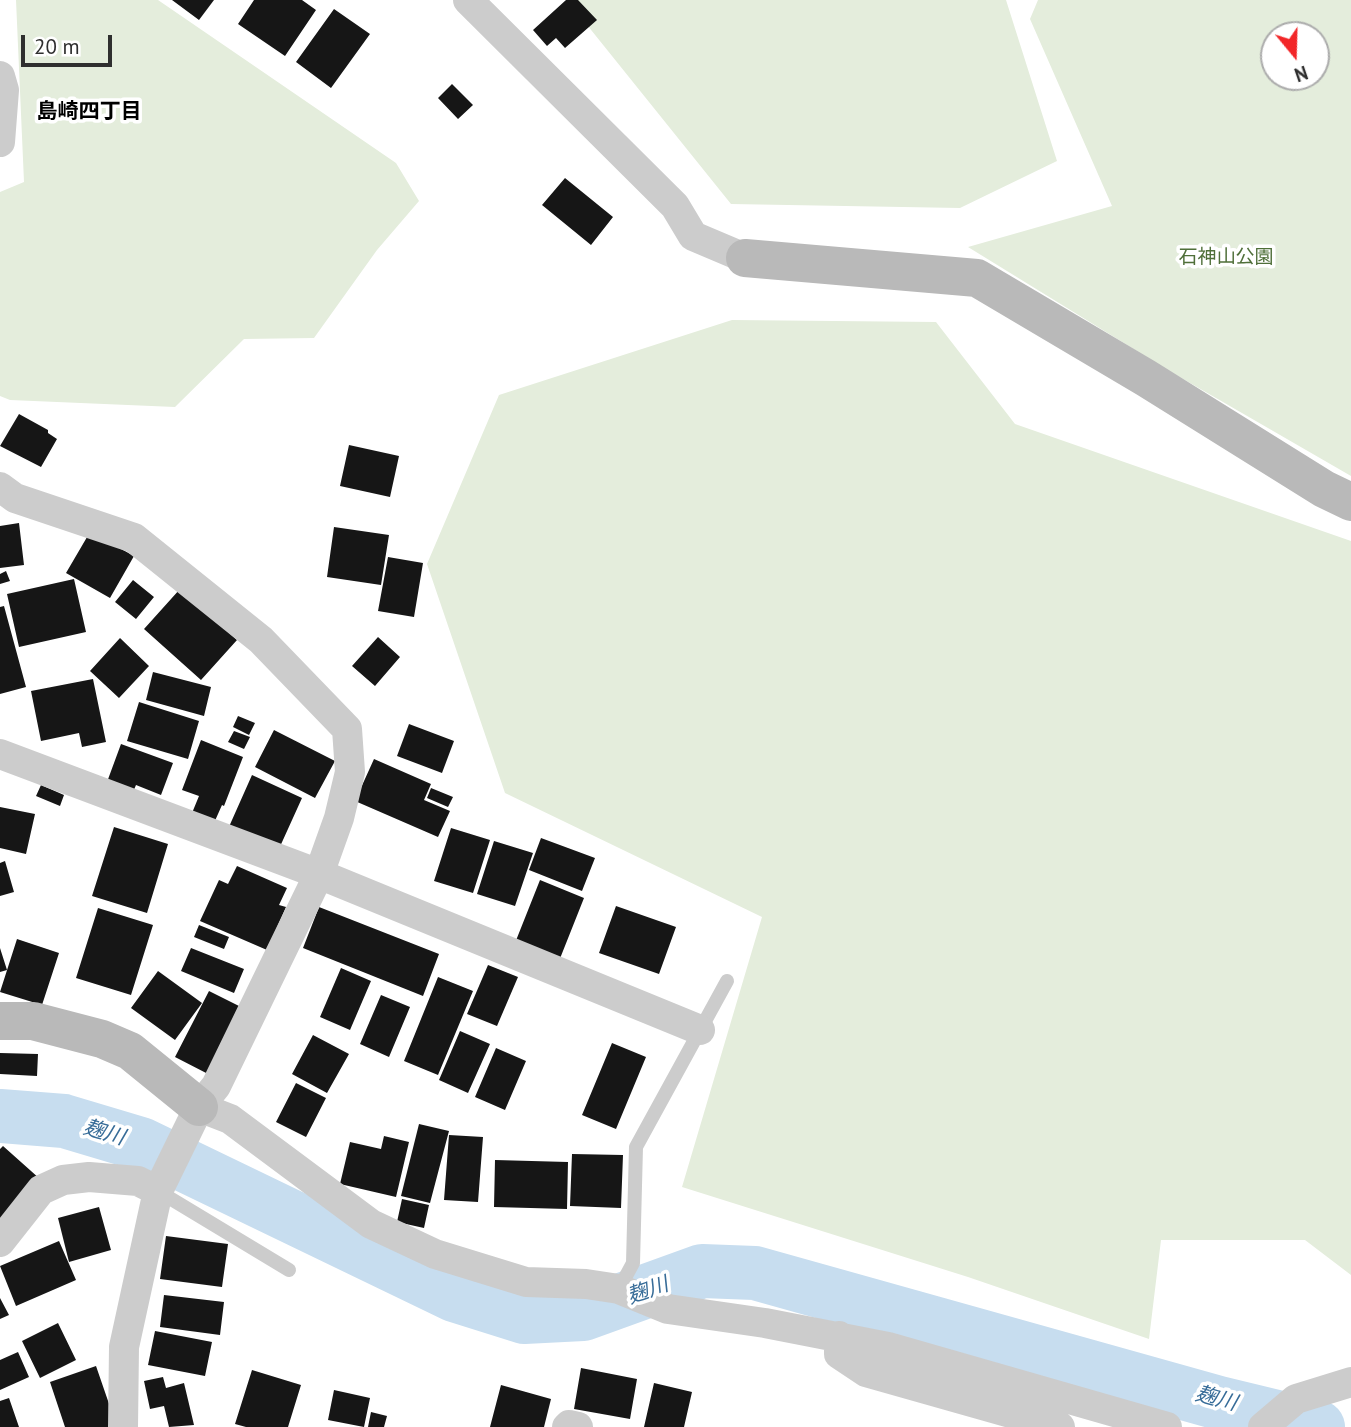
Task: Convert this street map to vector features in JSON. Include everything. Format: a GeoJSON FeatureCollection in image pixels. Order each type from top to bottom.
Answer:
{"type":"FeatureCollection","features":[{"type":"Feature","properties":{"kind":"street"},"geometry":{"type":"LineString","coordinates":[[468,0],[675,206],[693,236],[746,258],[977,278],[1146,378],[1324,489],[1351,502]]}},
{"type":"Feature","properties":{"kind":"street"},"geometry":{"type":"LineString","coordinates":[[0,76],[4,90],[0,142]]}},
{"type":"Feature","properties":{"kind":"street"},"geometry":{"type":"LineString","coordinates":[[2,493],[134,538],[261,640],[347,730],[350,772],[339,818],[319,874],[216,1086],[199,1107],[161,1186],[124,1347],[123,1427]]}},
{"type":"Feature","properties":{"kind":"street"},"geometry":{"type":"LineString","coordinates":[[0,754],[319,874],[700,1030]]}},
{"type":"Feature","properties":{"kind":"street"},"geometry":{"type":"LineString","coordinates":[[0,1021],[33,1021],[102,1039],[130,1051],[199,1107],[230,1119],[371,1224],[435,1254],[526,1282],[586,1284],[619,1290],[668,1309],[839,1336],[902,1351],[1167,1427]]}},
{"type":"Feature","properties":{"kind":"street"},"geometry":{"type":"LineString","coordinates":[[0,1242],[41,1190],[63,1180],[89,1177],[138,1181],[161,1186]]}},
{"type":"Feature","properties":{"kind":"street"},"geometry":{"type":"LineString","coordinates":[[839,1336],[839,1354],[866,1372],[1060,1427]]}},
{"type":"Feature","properties":{"kind":"street"},"geometry":{"type":"LineString","coordinates":[[1263,1427],[1296,1399],[1351,1382]]}},
{"type":"Feature","properties":{"kind":"street"},"geometry":{"type":"LineString","coordinates":[[567,1427],[578,1427]]}},
{"type":"Feature","properties":{"kind":"lane"},"geometry":{"type":"LineString","coordinates":[[619,1290],[633,1263],[636,1147],[727,981]]}},
{"type":"Feature","properties":{"kind":"lane"},"geometry":{"type":"LineString","coordinates":[[161,1186],[180,1202],[289,1270]]}},
{"type":"Feature","properties":{"kind":"green space"},"geometry":{"type":"Polygon","coordinates":[[[16,0],[158,0],[396,163],[419,201],[377,250],[314,338],[244,339],[175,407],[10,400],[0,396],[0,192],[24,182],[16,0]]]}},
{"type":"Feature","properties":{"kind":"green space"},"geometry":{"type":"Polygon","coordinates":[[[567,0],[1006,0],[1057,161],[960,208],[731,204],[567,0]]]}},
{"type":"Feature","properties":{"kind":"green space","name":"石神山公園"},"geometry":{"type":"Polygon","coordinates":[[[1038,0],[1351,0],[1351,476],[1171,372],[968,247],[1112,206],[1030,19],[1038,0]]]}},
{"type":"Feature","properties":{"kind":"green space"},"geometry":{"type":"Polygon","coordinates":[[[732,320],[936,322],[1015,424],[1351,541],[1351,1275],[1305,1240],[1161,1240],[1149,1339],[968,1277],[682,1187],[762,917],[505,793],[427,564],[499,395],[732,320]]]}},
{"type":"Feature","properties":{"kind":"building"},"geometry":{"type":"Polygon","coordinates":[[[172,0],[214,0],[199,20],[172,0]]]}},
{"type":"Feature","properties":{"kind":"building"},"geometry":{"type":"Polygon","coordinates":[[[254,0],[302,0],[316,10],[285,56],[238,24],[254,0]]]}},
{"type":"Feature","properties":{"kind":"building"},"geometry":{"type":"Polygon","coordinates":[[[566,0],[578,0],[597,20],[565,48],[556,38],[547,46],[533,30],[566,0]]]}},
{"type":"Feature","properties":{"kind":"building"},"geometry":{"type":"Polygon","coordinates":[[[334,9],[370,34],[331,88],[296,62],[334,9]]]}},
{"type":"Feature","properties":{"kind":"building"},"geometry":{"type":"Polygon","coordinates":[[[452,84],[473,105],[458,119],[438,98],[452,84]]]}},
{"type":"Feature","properties":{"kind":"building"},"geometry":{"type":"Polygon","coordinates":[[[565,178],[613,217],[591,245],[542,205],[565,178]]]}},
{"type":"Feature","properties":{"kind":"building"},"geometry":{"type":"Polygon","coordinates":[[[19,414],[48,430],[48,433],[57,439],[41,467],[0,446],[19,414]]]}},
{"type":"Feature","properties":{"kind":"building"},"geometry":{"type":"Polygon","coordinates":[[[349,445],[399,456],[390,497],[340,486],[349,445]]]}},
{"type":"Feature","properties":{"kind":"building"},"geometry":{"type":"Polygon","coordinates":[[[19,523],[24,565],[0,568],[0,526],[19,523]]]}},
{"type":"Feature","properties":{"kind":"building"},"geometry":{"type":"Polygon","coordinates":[[[334,527],[389,535],[381,585],[327,577],[334,527]]]}},
{"type":"Feature","properties":{"kind":"building"},"geometry":{"type":"Polygon","coordinates":[[[90,532],[134,556],[110,598],[66,573],[90,532]]]}},
{"type":"Feature","properties":{"kind":"building"},"geometry":{"type":"Polygon","coordinates":[[[388,557],[423,563],[414,617],[378,611],[388,557]]]}},
{"type":"Feature","properties":{"kind":"building"},"geometry":{"type":"Polygon","coordinates":[[[6,571],[10,581],[0,584],[0,574],[6,571]]]}},
{"type":"Feature","properties":{"kind":"building"},"geometry":{"type":"Polygon","coordinates":[[[74,579],[86,632],[19,647],[7,594],[74,579]]]}},
{"type":"Feature","properties":{"kind":"building"},"geometry":{"type":"Polygon","coordinates":[[[133,580],[154,597],[136,619],[115,602],[133,580]]]}},
{"type":"Feature","properties":{"kind":"building"},"geometry":{"type":"Polygon","coordinates":[[[180,589],[237,640],[201,680],[144,629],[180,589]]]}},
{"type":"Feature","properties":{"kind":"building"},"geometry":{"type":"Polygon","coordinates":[[[4,606],[26,687],[0,694],[0,607],[4,606]]]}},
{"type":"Feature","properties":{"kind":"building"},"geometry":{"type":"Polygon","coordinates":[[[378,637],[400,657],[375,686],[352,666],[378,637]]]}},
{"type":"Feature","properties":{"kind":"building"},"geometry":{"type":"Polygon","coordinates":[[[120,638],[149,666],[119,698],[90,671],[120,638]]]}},
{"type":"Feature","properties":{"kind":"building"},"geometry":{"type":"Polygon","coordinates":[[[153,672],[211,687],[204,716],[146,700],[153,672]]]}},
{"type":"Feature","properties":{"kind":"building"},"geometry":{"type":"Polygon","coordinates":[[[93,679],[106,742],[82,747],[79,733],[41,741],[31,691],[93,679]]]}},
{"type":"Feature","properties":{"kind":"building"},"geometry":{"type":"Polygon","coordinates":[[[139,702],[199,721],[188,759],[127,741],[139,702]]]}},
{"type":"Feature","properties":{"kind":"building"},"geometry":{"type":"Polygon","coordinates":[[[238,716],[255,723],[249,735],[233,727],[238,716]]]}},
{"type":"Feature","properties":{"kind":"building"},"geometry":{"type":"Polygon","coordinates":[[[409,724],[454,741],[442,773],[397,756],[409,724]]]}},
{"type":"Feature","properties":{"kind":"building"},"geometry":{"type":"Polygon","coordinates":[[[274,730],[335,761],[315,798],[255,767],[274,730]]]}},
{"type":"Feature","properties":{"kind":"building"},"geometry":{"type":"Polygon","coordinates":[[[234,731],[250,737],[244,749],[228,742],[234,731]]]}},
{"type":"Feature","properties":{"kind":"building"},"geometry":{"type":"Polygon","coordinates":[[[201,740],[243,757],[224,806],[222,805],[214,823],[192,813],[199,796],[182,790],[201,740]]]}},
{"type":"Feature","properties":{"kind":"building"},"geometry":{"type":"Polygon","coordinates":[[[121,744],[173,763],[161,795],[136,785],[133,792],[107,782],[121,744]]]}},
{"type":"Feature","properties":{"kind":"building"},"geometry":{"type":"Polygon","coordinates":[[[374,759],[431,784],[424,800],[450,811],[438,837],[355,801],[374,759]]]}},
{"type":"Feature","properties":{"kind":"building"},"geometry":{"type":"Polygon","coordinates":[[[252,775],[302,798],[278,851],[228,829],[252,775]]]}},
{"type":"Feature","properties":{"kind":"building"},"geometry":{"type":"Polygon","coordinates":[[[41,785],[64,795],[60,806],[36,796],[41,785]]]}},
{"type":"Feature","properties":{"kind":"building"},"geometry":{"type":"Polygon","coordinates":[[[431,788],[453,797],[448,807],[427,798],[431,788]]]}},
{"type":"Feature","properties":{"kind":"building"},"geometry":{"type":"Polygon","coordinates":[[[0,807],[35,814],[26,854],[0,848],[0,807]]]}},
{"type":"Feature","properties":{"kind":"building"},"geometry":{"type":"Polygon","coordinates":[[[114,827],[168,844],[147,913],[92,896],[114,827]]]}},
{"type":"Feature","properties":{"kind":"building"},"geometry":{"type":"Polygon","coordinates":[[[451,828],[490,840],[473,893],[434,881],[451,828]]]}},
{"type":"Feature","properties":{"kind":"building"},"geometry":{"type":"Polygon","coordinates":[[[541,838],[595,858],[582,891],[529,870],[541,838]]]}},
{"type":"Feature","properties":{"kind":"building"},"geometry":{"type":"Polygon","coordinates":[[[494,841],[533,853],[515,906],[477,894],[494,841]]]}},
{"type":"Feature","properties":{"kind":"building"},"geometry":{"type":"Polygon","coordinates":[[[5,861],[14,892],[0,896],[0,863],[5,861]]]}},
{"type":"Feature","properties":{"kind":"building"},"geometry":{"type":"Polygon","coordinates":[[[237,866],[287,888],[279,905],[286,907],[267,950],[200,921],[219,880],[228,884],[237,866]]]}},
{"type":"Feature","properties":{"kind":"building"},"geometry":{"type":"Polygon","coordinates":[[[540,880],[584,898],[559,961],[515,943],[540,880]]]}},
{"type":"Feature","properties":{"kind":"building"},"geometry":{"type":"Polygon","coordinates":[[[616,906],[676,927],[659,974],[599,953],[616,906]]]}},
{"type":"Feature","properties":{"kind":"building"},"geometry":{"type":"Polygon","coordinates":[[[319,907],[439,954],[423,996],[303,948],[319,907]]]}},
{"type":"Feature","properties":{"kind":"building"},"geometry":{"type":"Polygon","coordinates":[[[98,908],[153,925],[131,995],[76,978],[98,908]]]}},
{"type":"Feature","properties":{"kind":"building"},"geometry":{"type":"Polygon","coordinates":[[[199,925],[229,937],[224,949],[194,937],[199,925]]]}},
{"type":"Feature","properties":{"kind":"building"},"geometry":{"type":"Polygon","coordinates":[[[17,939],[59,953],[42,1005],[0,992],[17,939]]]}},
{"type":"Feature","properties":{"kind":"building"},"geometry":{"type":"Polygon","coordinates":[[[0,948],[7,970],[0,972],[0,948]]]}},
{"type":"Feature","properties":{"kind":"building"},"geometry":{"type":"Polygon","coordinates":[[[191,948],[244,969],[234,993],[181,971],[191,948]]]}},
{"type":"Feature","properties":{"kind":"building"},"geometry":{"type":"Polygon","coordinates":[[[488,965],[518,977],[497,1026],[467,1014],[488,965]]]}},
{"type":"Feature","properties":{"kind":"building"},"geometry":{"type":"Polygon","coordinates":[[[341,968],[371,981],[350,1030],[320,1017],[341,968]]]}},
{"type":"Feature","properties":{"kind":"building"},"geometry":{"type":"Polygon","coordinates":[[[158,971],[202,1003],[175,1040],[131,1008],[158,971]]]}},
{"type":"Feature","properties":{"kind":"building"},"geometry":{"type":"Polygon","coordinates":[[[438,977],[473,991],[438,1075],[404,1061],[438,977]]]}},
{"type":"Feature","properties":{"kind":"building"},"geometry":{"type":"Polygon","coordinates":[[[209,991],[245,1009],[210,1075],[175,1057],[209,991]]]}},
{"type":"Feature","properties":{"kind":"building"},"geometry":{"type":"Polygon","coordinates":[[[381,995],[410,1007],[389,1057],[360,1044],[381,995]]]}},
{"type":"Feature","properties":{"kind":"building"},"geometry":{"type":"Polygon","coordinates":[[[460,1031],[490,1044],[468,1093],[439,1080],[460,1031]]]}},
{"type":"Feature","properties":{"kind":"building"},"geometry":{"type":"Polygon","coordinates":[[[313,1035],[349,1054],[327,1093],[292,1074],[313,1035]]]}},
{"type":"Feature","properties":{"kind":"building"},"geometry":{"type":"Polygon","coordinates":[[[612,1043],[646,1057],[616,1129],[582,1115],[612,1043]]]}},
{"type":"Feature","properties":{"kind":"building"},"geometry":{"type":"Polygon","coordinates":[[[496,1048],[526,1061],[505,1110],[475,1097],[496,1048]]]}},
{"type":"Feature","properties":{"kind":"building"},"geometry":{"type":"Polygon","coordinates":[[[0,1053],[38,1054],[37,1076],[0,1074],[0,1053]]]}},
{"type":"Feature","properties":{"kind":"building"},"geometry":{"type":"Polygon","coordinates":[[[296,1083],[326,1098],[306,1137],[276,1122],[296,1083]]]}},
{"type":"Feature","properties":{"kind":"building"},"geometry":{"type":"Polygon","coordinates":[[[419,1124],[449,1131],[430,1203],[401,1196],[419,1124]]]}},
{"type":"Feature","properties":{"kind":"building"},"geometry":{"type":"Polygon","coordinates":[[[449,1135],[483,1137],[478,1202],[444,1200],[449,1135]]]}},
{"type":"Feature","properties":{"kind":"building"},"geometry":{"type":"Polygon","coordinates":[[[384,1136],[409,1142],[396,1197],[340,1184],[350,1142],[381,1149],[384,1136]]]}},
{"type":"Feature","properties":{"kind":"building"},"geometry":{"type":"Polygon","coordinates":[[[3,1146],[40,1179],[0,1223],[0,1149],[3,1146]]]}},
{"type":"Feature","properties":{"kind":"building"},"geometry":{"type":"Polygon","coordinates":[[[572,1154],[623,1155],[621,1208],[570,1206],[572,1154]]]}},
{"type":"Feature","properties":{"kind":"building"},"geometry":{"type":"Polygon","coordinates":[[[495,1160],[568,1162],[567,1209],[494,1207],[495,1160]]]}},
{"type":"Feature","properties":{"kind":"building"},"geometry":{"type":"Polygon","coordinates":[[[402,1199],[429,1205],[424,1228],[397,1222],[402,1199]]]}},
{"type":"Feature","properties":{"kind":"building"},"geometry":{"type":"Polygon","coordinates":[[[99,1207],[111,1250],[69,1262],[58,1218],[99,1207]]]}},
{"type":"Feature","properties":{"kind":"building"},"geometry":{"type":"Polygon","coordinates":[[[166,1236],[228,1244],[222,1287],[160,1279],[166,1236]]]}},
{"type":"Feature","properties":{"kind":"building"},"geometry":{"type":"Polygon","coordinates":[[[59,1241],[76,1280],[16,1306],[0,1266],[59,1241]]]}},
{"type":"Feature","properties":{"kind":"building"},"geometry":{"type":"Polygon","coordinates":[[[164,1295],[224,1302],[220,1335],[160,1327],[164,1295]]]}},
{"type":"Feature","properties":{"kind":"building"},"geometry":{"type":"Polygon","coordinates":[[[0,1298],[9,1315],[0,1319],[0,1298]]]}},
{"type":"Feature","properties":{"kind":"building"},"geometry":{"type":"Polygon","coordinates":[[[58,1323],[76,1360],[40,1378],[22,1341],[58,1323]]]}},
{"type":"Feature","properties":{"kind":"building"},"geometry":{"type":"Polygon","coordinates":[[[155,1331],[212,1342],[205,1376],[148,1365],[155,1331]]]}},
{"type":"Feature","properties":{"kind":"building"},"geometry":{"type":"Polygon","coordinates":[[[18,1352],[29,1377],[0,1390],[0,1360],[18,1352]]]}},
{"type":"Feature","properties":{"kind":"building"},"geometry":{"type":"Polygon","coordinates":[[[96,1366],[117,1427],[65,1427],[50,1382],[96,1366]]]}},
{"type":"Feature","properties":{"kind":"building"},"geometry":{"type":"Polygon","coordinates":[[[581,1368],[637,1379],[630,1419],[574,1409],[581,1368]]]}},
{"type":"Feature","properties":{"kind":"building"},"geometry":{"type":"Polygon","coordinates":[[[252,1370],[301,1385],[288,1427],[246,1427],[235,1424],[252,1370]]]}},
{"type":"Feature","properties":{"kind":"building"},"geometry":{"type":"Polygon","coordinates":[[[163,1377],[166,1388],[184,1383],[194,1425],[169,1427],[164,1406],[150,1409],[144,1381],[163,1377]]]}},
{"type":"Feature","properties":{"kind":"building"},"geometry":{"type":"Polygon","coordinates":[[[654,1383],[692,1392],[684,1427],[644,1427],[654,1383]]]}},
{"type":"Feature","properties":{"kind":"building"},"geometry":{"type":"Polygon","coordinates":[[[501,1385],[551,1399],[544,1427],[490,1427],[501,1385]]]}},
{"type":"Feature","properties":{"kind":"building"},"geometry":{"type":"Polygon","coordinates":[[[334,1390],[370,1398],[364,1427],[328,1420],[334,1390]]]}},
{"type":"Feature","properties":{"kind":"building"},"geometry":{"type":"Polygon","coordinates":[[[9,1398],[19,1427],[0,1427],[0,1401],[9,1398]]]}},
{"type":"Feature","properties":{"kind":"building"},"geometry":{"type":"Polygon","coordinates":[[[371,1412],[387,1416],[384,1427],[368,1427],[371,1412]]]}},
{"type":"Feature","properties":{"kind":"waterway","name":"麹川"},"geometry":{"type":"LineString","coordinates":[[0,1116],[64,1121],[141,1144],[454,1295],[524,1317],[583,1314],[702,1271],[755,1273],[1219,1403],[1318,1427]]}},
{"type":"Feature","properties":{"kind":"district","name":"島崎四丁目"},"geometry":{"type":"Point","coordinates":[89,112]}}]}
